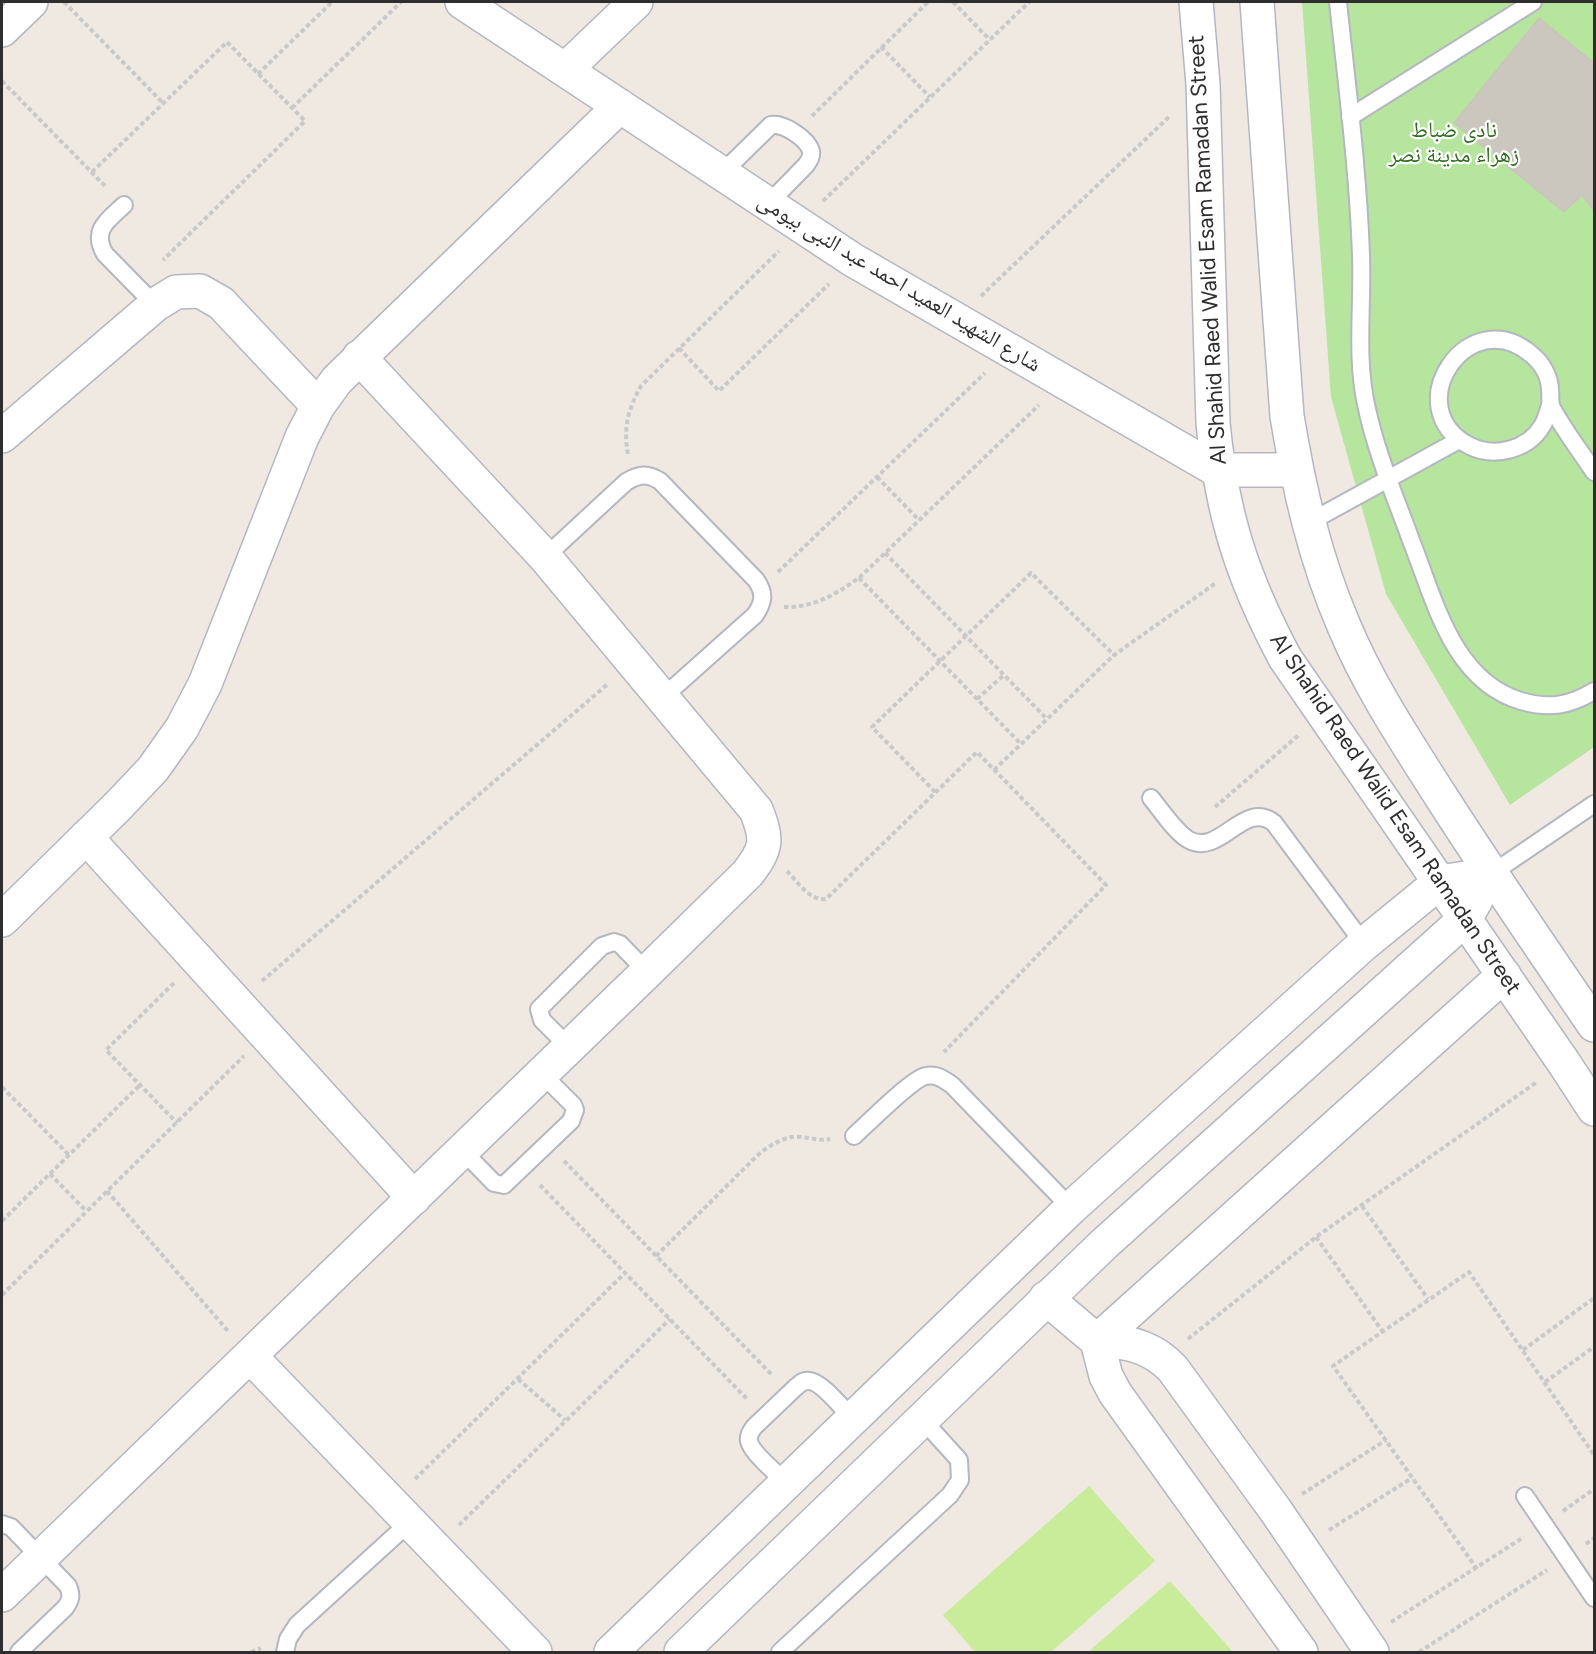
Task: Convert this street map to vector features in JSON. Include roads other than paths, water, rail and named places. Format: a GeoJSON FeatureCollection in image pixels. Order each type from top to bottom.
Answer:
{"type":"FeatureCollection","features":[{"type":"Feature","properties":{"kind":"street"},"geometry":{"type":"LineString","coordinates":[[2,30],[31,2]]}},
{"type":"Feature","properties":{"kind":"street","name":"شارع الشهيد العميد احمد عبد النبى بيومى"},"geometry":{"type":"LineString","coordinates":[[462,2],[854,260],[1217,470],[1296,470]]}},
{"type":"Feature","properties":{"kind":"street"},"geometry":{"type":"LineString","coordinates":[[566,69],[636,2]]}},
{"type":"Feature","properties":{"kind":"street","name":"Al Shahid Raed Walid Esam Ramadan Street"},"geometry":{"type":"LineString","coordinates":[[1196,2],[1203,84],[1213,423],[1217,470],[1241,565],[1261,612],[1285,658],[1594,1109]]}},
{"type":"Feature","properties":{"kind":"street","name":"Al Shahid Raed Walid Esam Ramadan Street"},"geometry":{"type":"LineString","coordinates":[[1257,2],[1287,417],[1308,523],[1324,575],[1344,626],[1395,726],[1491,874],[1594,1025]]}},
{"type":"Feature","properties":{"kind":"street"},"geometry":{"type":"LineString","coordinates":[[2,920],[153,769],[186,719],[205,684],[302,437],[318,406],[337,380],[620,106]]}},
{"type":"Feature","properties":{"kind":"street"},"geometry":{"type":"LineString","coordinates":[[5,426],[146,295],[176,292],[200,291],[221,303],[318,406]]}},
{"type":"Feature","properties":{"kind":"street"},"geometry":{"type":"LineString","coordinates":[[2,1595],[542,1074],[748,873],[762,854],[764,831],[756,810],[545,557],[359,357]]}},
{"type":"Feature","properties":{"kind":"street"},"geometry":{"type":"LineString","coordinates":[[86,837],[414,1198]]}},
{"type":"Feature","properties":{"kind":"street"},"geometry":{"type":"LineString","coordinates":[[610,1653],[1071,1208],[1364,944],[1440,882],[1491,874]]}},
{"type":"Feature","properties":{"kind":"street"},"geometry":{"type":"LineString","coordinates":[[681,1653],[1104,1244],[1466,919],[1491,874]]}},
{"type":"Feature","properties":{"kind":"street"},"geometry":{"type":"LineString","coordinates":[[1097,1341],[1504,975]]}},
{"type":"Feature","properties":{"kind":"street"},"geometry":{"type":"LineString","coordinates":[[1071,1208],[1104,1244]]}},
{"type":"Feature","properties":{"kind":"street"},"geometry":{"type":"LineString","coordinates":[[1046,1299],[1097,1341],[1106,1376],[1115,1393],[1301,1653]]}},
{"type":"Feature","properties":{"kind":"street"},"geometry":{"type":"LineString","coordinates":[[1097,1341],[1125,1342],[1144,1348],[1163,1358],[1173,1369],[1276,1511],[1367,1646]]}},
{"type":"Feature","properties":{"kind":"street"},"geometry":{"type":"LineString","coordinates":[[250,1356],[535,1653]]}},
{"type":"Feature","properties":{"kind":"lane"},"geometry":{"type":"LineString","coordinates":[[1338,2],[1361,255],[1360,356],[1366,409],[1388,479],[1445,628],[1465,662],[1487,683],[1508,697],[1532,704],[1556,706],[1581,699],[1594,691]]}},
{"type":"Feature","properties":{"kind":"lane"},"geometry":{"type":"LineString","coordinates":[[1350,117],[1533,2]]}},
{"type":"Feature","properties":{"kind":"lane"},"geometry":{"type":"LineString","coordinates":[[722,173],[771,124],[779,124],[794,133],[811,150],[810,158],[768,204]]}},
{"type":"Feature","properties":{"kind":"lane"},"geometry":{"type":"LineString","coordinates":[[124,205],[103,225],[99,235],[100,245],[105,254],[146,295]]}},
{"type":"Feature","properties":{"kind":"lane"},"geometry":{"type":"LineString","coordinates":[[1501,340],[1519,345],[1533,355],[1545,370],[1550,387],[1550,405],[1542,427],[1526,443],[1504,452],[1480,451],[1460,440],[1448,427],[1440,410],[1439,393],[1443,375],[1452,359],[1466,348],[1483,341],[1501,340]]}},
{"type":"Feature","properties":{"kind":"lane"},"geometry":{"type":"LineString","coordinates":[[1550,405],[1594,472]]}},
{"type":"Feature","properties":{"kind":"lane"},"geometry":{"type":"LineString","coordinates":[[1308,523],[1460,440]]}},
{"type":"Feature","properties":{"kind":"lane"},"geometry":{"type":"LineString","coordinates":[[545,557],[626,482],[637,475],[650,474],[660,481],[756,580],[763,597],[762,606],[755,615],[662,698]]}},
{"type":"Feature","properties":{"kind":"lane"},"geometry":{"type":"LineString","coordinates":[[1151,798],[1182,835],[1196,843],[1206,843],[1252,817],[1268,818],[1364,944]]}},
{"type":"Feature","properties":{"kind":"lane"},"geometry":{"type":"LineString","coordinates":[[1491,874],[1594,804]]}},
{"type":"Feature","properties":{"kind":"lane"},"geometry":{"type":"LineString","coordinates":[[569,1047],[542,1020],[539,1009],[602,946],[608,942],[620,944],[646,972]]}},
{"type":"Feature","properties":{"kind":"lane"},"geometry":{"type":"LineString","coordinates":[[462,1151],[498,1186],[504,1185],[548,1144],[571,1121],[575,1110],[573,1105],[542,1074]]}},
{"type":"Feature","properties":{"kind":"lane"},"geometry":{"type":"LineString","coordinates":[[854,1136],[911,1085],[924,1076],[939,1076],[952,1084],[1071,1208]]}},
{"type":"Feature","properties":{"kind":"lane"},"geometry":{"type":"LineString","coordinates":[[786,1482],[753,1449],[749,1442],[749,1434],[789,1393],[803,1382],[810,1380],[818,1384],[852,1418]]}},
{"type":"Feature","properties":{"kind":"lane"},"geometry":{"type":"LineString","coordinates":[[780,1653],[950,1495],[960,1480],[959,1460],[922,1419]]}},
{"type":"Feature","properties":{"kind":"lane"},"geometry":{"type":"LineString","coordinates":[[1525,1496],[1594,1598]]}},
{"type":"Feature","properties":{"kind":"lane"},"geometry":{"type":"LineString","coordinates":[[285,1653],[288,1639],[297,1625],[400,1512]]}},
{"type":"Feature","properties":{"kind":"lane"},"geometry":{"type":"LineString","coordinates":[[2,1524],[11,1527],[68,1586],[71,1594],[70,1602],[19,1653]]}},
{"type":"Feature","properties":{"kind":"park label","name":"نادى ضباط زهراء مدينة نصر"},"geometry":{"type":"Point","coordinates":[1454,144]}}]}
